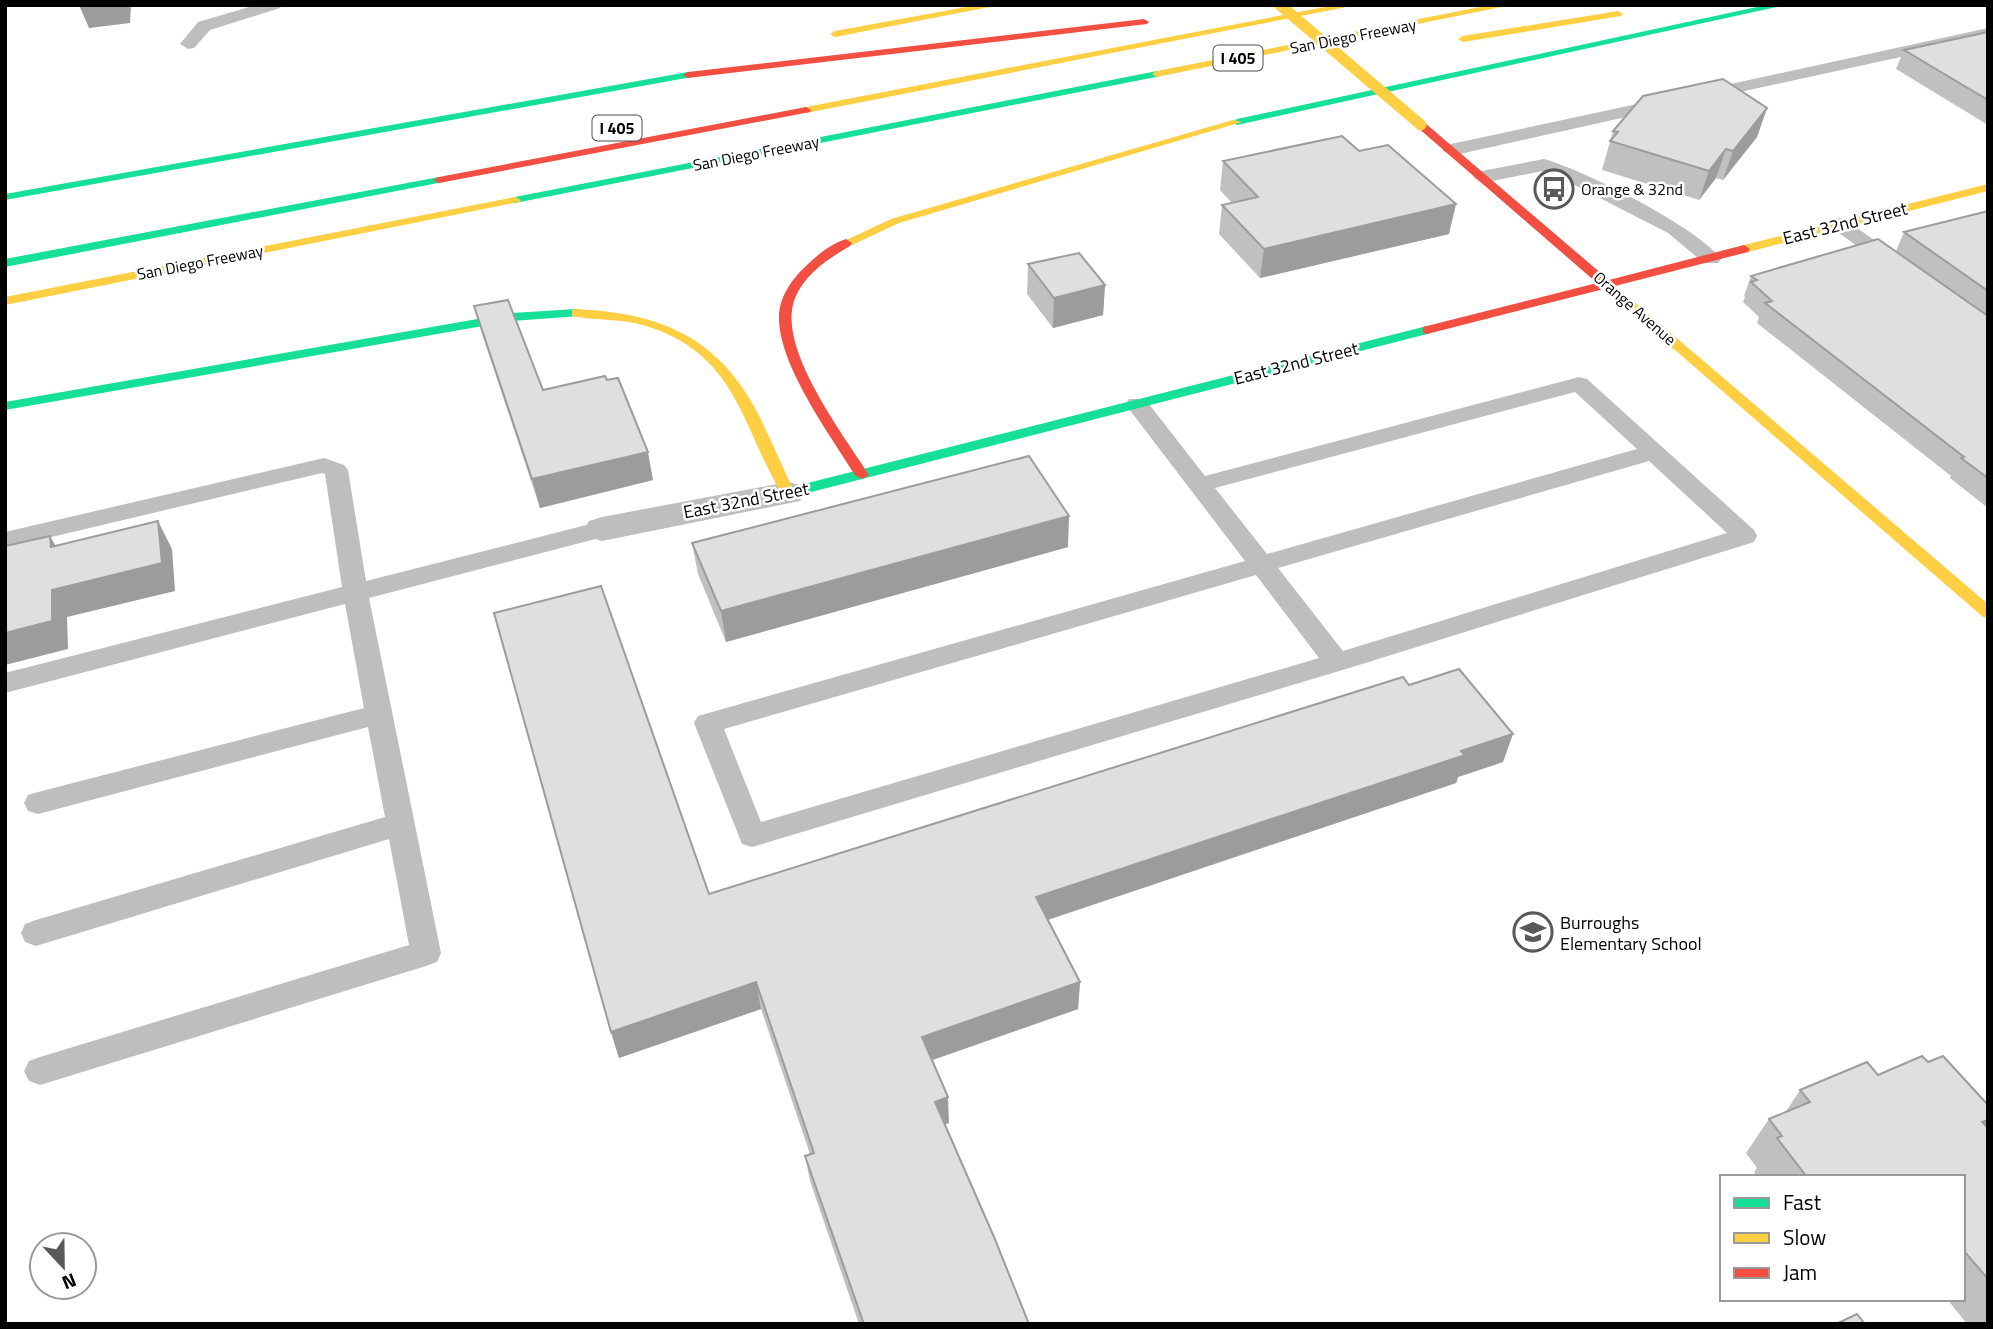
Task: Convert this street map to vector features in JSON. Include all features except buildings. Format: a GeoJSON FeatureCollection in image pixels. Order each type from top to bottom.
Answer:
{"type":"FeatureCollection","features":[{"type":"Feature","properties":{"kind":"main road"},"geometry":{"type":"LineString","coordinates":[[820,37],[996,5]]}},
{"type":"Feature","properties":{"kind":"main road"},"geometry":{"type":"LineString","coordinates":[[1009,54],[1266,5]]}},
{"type":"Feature","properties":{"kind":"main road","name":"Orange Avenue"},"geometry":{"type":"LineString","coordinates":[[1280,5],[1988,613]]}},
{"type":"Feature","properties":{"kind":"main road"},"geometry":{"type":"LineString","coordinates":[[5,263],[1352,5]]}},
{"type":"Feature","properties":{"kind":"main road","name":"San Diego Freeway"},"geometry":{"type":"LineString","coordinates":[[5,301],[1506,5]]}},
{"type":"Feature","properties":{"kind":"main road"},"geometry":{"type":"LineString","coordinates":[[862,475],[801,368],[789,340],[785,316],[792,295],[806,273],[823,257],[853,237],[895,221],[1262,115],[1781,5]]}},
{"type":"Feature","properties":{"kind":"main road"},"geometry":{"type":"LineString","coordinates":[[1446,42],[1631,12]]}},
{"type":"Feature","properties":{"kind":"main road"},"geometry":{"type":"LineString","coordinates":[[5,278],[1371,13]]}},
{"type":"Feature","properties":{"kind":"main road"},"geometry":{"type":"LineString","coordinates":[[5,197],[682,76],[1161,20]]}},
{"type":"Feature","properties":{"kind":"main road"},"geometry":{"type":"LineString","coordinates":[[1324,61],[1365,55]]}},
{"type":"Feature","properties":{"kind":"main road"},"geometry":{"type":"LineString","coordinates":[[436,118],[604,75],[712,56]]}},
{"type":"Feature","properties":{"kind":"main road"},"geometry":{"type":"LineString","coordinates":[[970,111],[1270,68]]}},
{"type":"Feature","properties":{"kind":"main road","name":"East 32nd Street"},"geometry":{"type":"LineString","coordinates":[[788,493],[1609,286],[1988,187]]}},
{"type":"Feature","properties":{"kind":"main road"},"geometry":{"type":"LineString","coordinates":[[5,407],[512,317],[598,313],[665,327],[691,337],[715,356],[742,396],[768,457],[788,493]]}},
{"type":"Feature","properties":{"kind":"street","name":"East 32nd Street"},"geometry":{"type":"LineString","coordinates":[[601,528],[788,493]]}},
{"type":"Feature","properties":{"kind":"lane"},"geometry":{"type":"LineString","coordinates":[[188,44],[204,26],[274,5]]}},
{"type":"Feature","properties":{"kind":"lane"},"geometry":{"type":"LineString","coordinates":[[1451,150],[1988,33]]}},
{"type":"Feature","properties":{"kind":"lane"},"geometry":{"type":"LineString","coordinates":[[1482,177],[1544,165],[1675,229],[1711,259]]}},
{"type":"Feature","properties":{"kind":"lane"},"geometry":{"type":"LineString","coordinates":[[1839,224],[1914,278]]}},
{"type":"Feature","properties":{"kind":"lane"},"geometry":{"type":"LineString","coordinates":[[1202,484],[1579,384],[1654,452],[1745,536],[1337,662],[752,836],[708,723],[1654,452]]}},
{"type":"Feature","properties":{"kind":"lane"},"geometry":{"type":"LineString","coordinates":[[1138,404],[1337,662]]}},
{"type":"Feature","properties":{"kind":"lane"},"geometry":{"type":"LineString","coordinates":[[5,540],[324,465],[336,470],[355,591],[426,953],[40,1071]]}},
{"type":"Feature","properties":{"kind":"lane"},"geometry":{"type":"LineString","coordinates":[[5,683],[601,528]]}},
{"type":"Feature","properties":{"kind":"lane"},"geometry":{"type":"LineString","coordinates":[[38,803],[379,714]]}},
{"type":"Feature","properties":{"kind":"lane"},"geometry":{"type":"LineString","coordinates":[[36,933],[401,824]]}},
{"type":"Feature","properties":{"kind":"traffic: fast"},"geometry":{"type":"LineString","coordinates":[[1237,122],[1781,5]]}},
{"type":"Feature","properties":{"kind":"traffic: fast"},"geometry":{"type":"LineString","coordinates":[[515,200],[1157,74]]}},
{"type":"Feature","properties":{"kind":"traffic: fast"},"geometry":{"type":"LineString","coordinates":[[5,197],[688,75]]}},
{"type":"Feature","properties":{"kind":"traffic: fast"},"geometry":{"type":"LineString","coordinates":[[5,263],[439,180]]}},
{"type":"Feature","properties":{"kind":"traffic: fast"},"geometry":{"type":"LineString","coordinates":[[5,406],[512,317],[576,313]]}},
{"type":"Feature","properties":{"kind":"traffic: fast"},"geometry":{"type":"LineString","coordinates":[[788,493],[1427,330]]}},
{"type":"Feature","properties":{"kind":"traffic: slow"},"geometry":{"type":"LineString","coordinates":[[835,34],[995,5]]}},
{"type":"Feature","properties":{"kind":"traffic: slow"},"geometry":{"type":"LineString","coordinates":[[1280,5],[1421,125]]}},
{"type":"Feature","properties":{"kind":"traffic: slow"},"geometry":{"type":"LineString","coordinates":[[806,110],[1352,5]]}},
{"type":"Feature","properties":{"kind":"traffic: slow"},"geometry":{"type":"LineString","coordinates":[[1157,74],[1506,5]]}},
{"type":"Feature","properties":{"kind":"traffic: slow"},"geometry":{"type":"LineString","coordinates":[[1463,39],[1618,14]]}},
{"type":"Feature","properties":{"kind":"traffic: slow"},"geometry":{"type":"LineString","coordinates":[[846,243],[895,221],[1237,122]]}},
{"type":"Feature","properties":{"kind":"traffic: slow"},"geometry":{"type":"LineString","coordinates":[[1744,249],[1988,187]]}},
{"type":"Feature","properties":{"kind":"traffic: slow"},"geometry":{"type":"LineString","coordinates":[[5,301],[515,200]]}},
{"type":"Feature","properties":{"kind":"traffic: slow"},"geometry":{"type":"LineString","coordinates":[[1627,302],[1988,613]]}},
{"type":"Feature","properties":{"kind":"traffic: slow"},"geometry":{"type":"LineString","coordinates":[[576,313],[626,317],[649,323],[671,331],[709,356],[726,373],[748,407],[788,493]]}},
{"type":"Feature","properties":{"kind":"traffic: jam"},"geometry":{"type":"LineString","coordinates":[[688,75],[1144,22]]}},
{"type":"Feature","properties":{"kind":"traffic: jam"},"geometry":{"type":"LineString","coordinates":[[439,180],[806,110]]}},
{"type":"Feature","properties":{"kind":"traffic: jam"},"geometry":{"type":"LineString","coordinates":[[1421,125],[1627,302]]}},
{"type":"Feature","properties":{"kind":"traffic: jam"},"geometry":{"type":"LineString","coordinates":[[846,243],[816,263],[799,281],[787,303],[786,332],[802,374],[862,475]]}},
{"type":"Feature","properties":{"kind":"traffic: jam"},"geometry":{"type":"LineString","coordinates":[[1427,330],[1744,249]]}},
{"type":"Feature","properties":{"kind":"place","name":"Orange & 32nd"},"geometry":{"type":"Point","coordinates":[1554,189]}},
{"type":"Feature","properties":{"kind":"place","name":"Burroughs Elementary School"},"geometry":{"type":"Point","coordinates":[1533,932]}}]}
